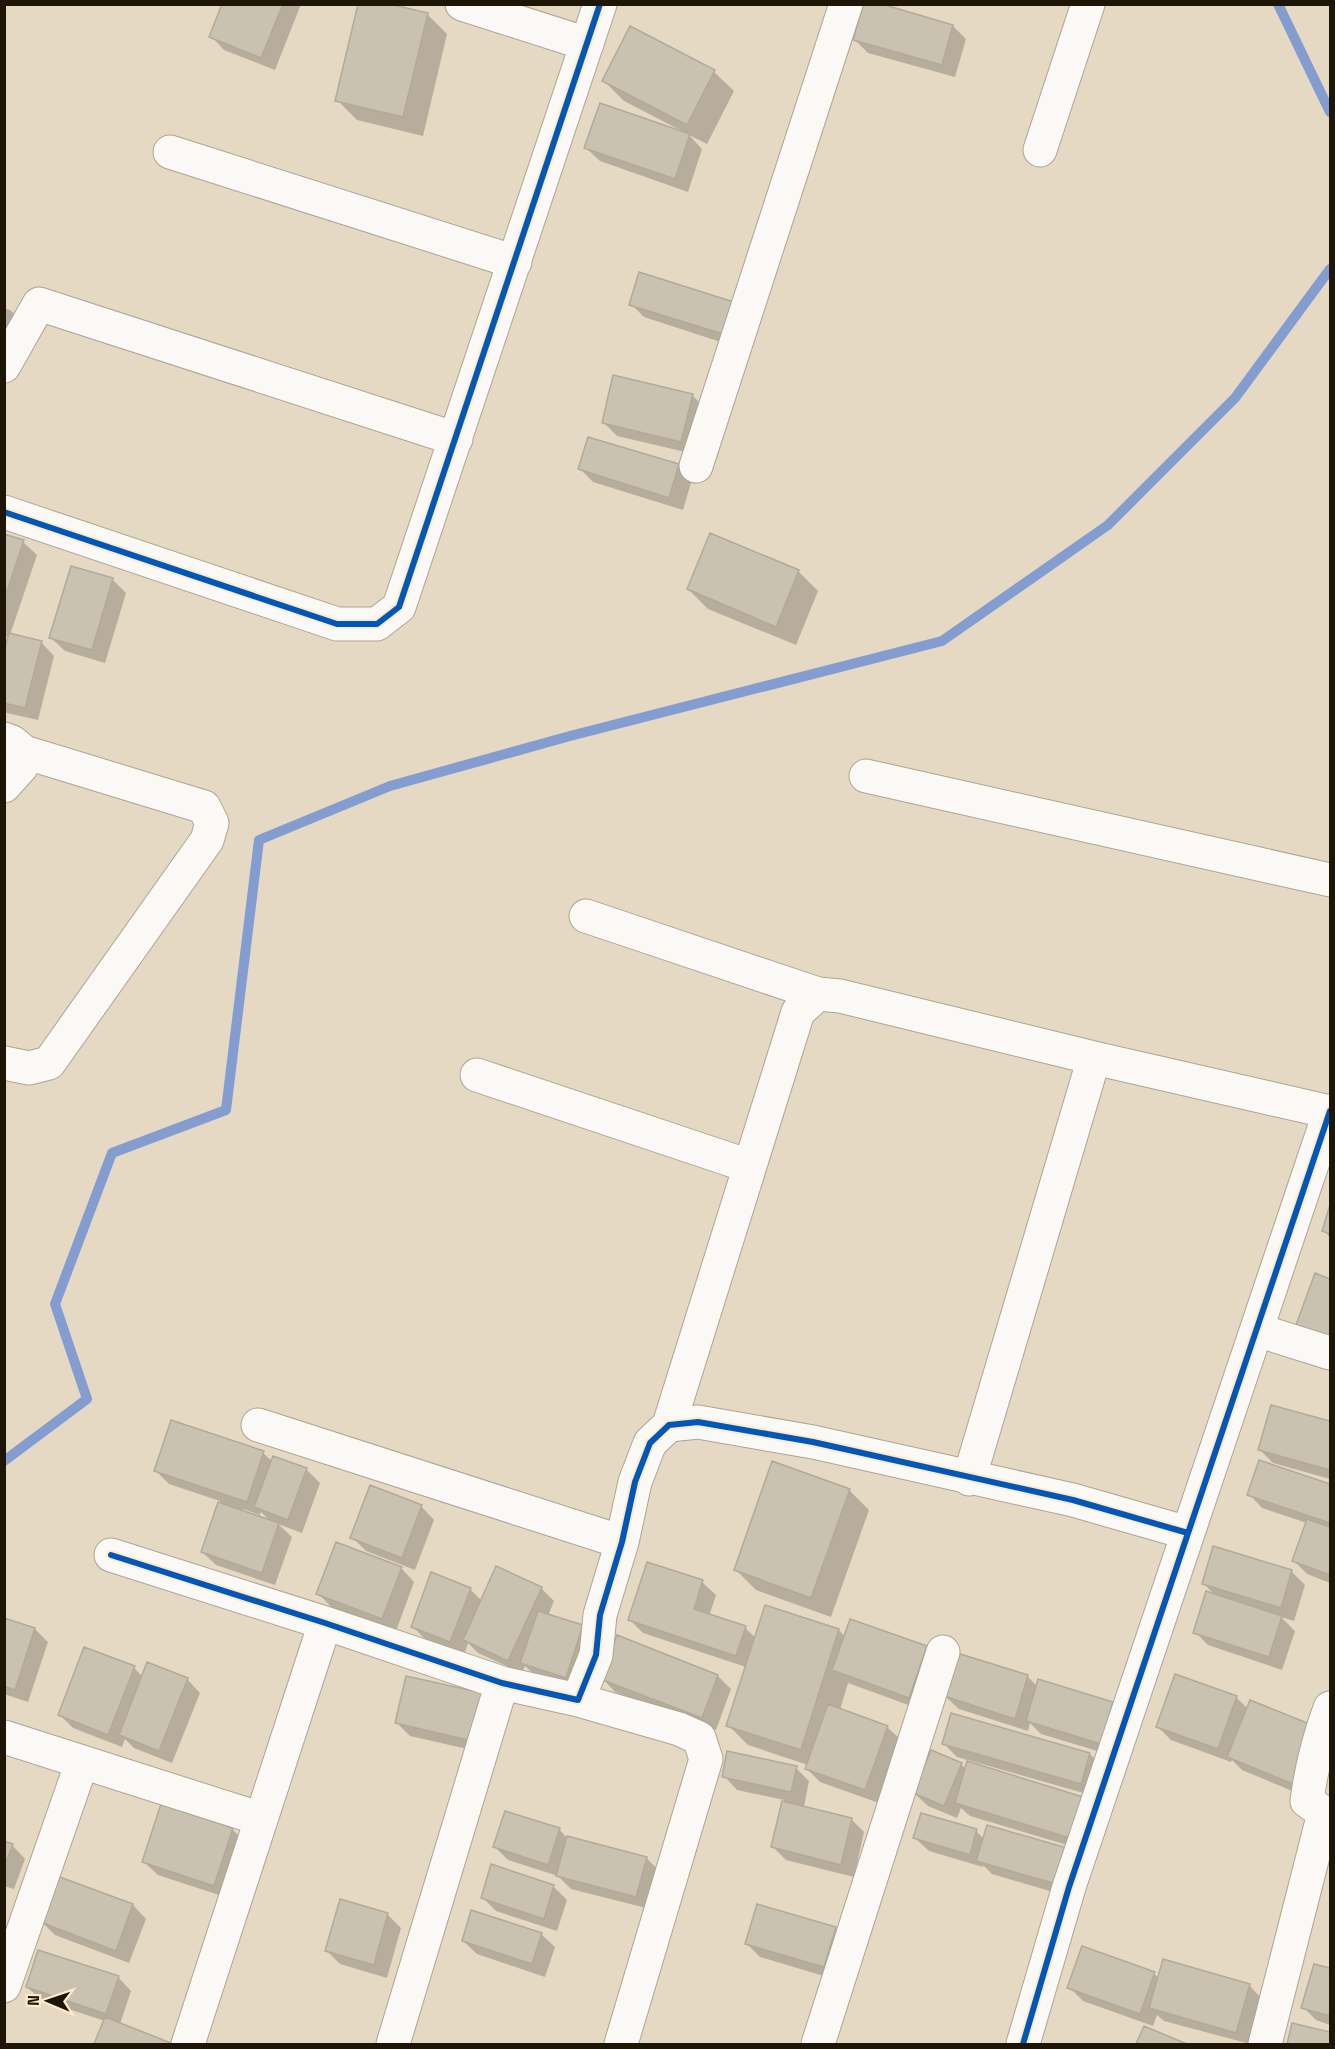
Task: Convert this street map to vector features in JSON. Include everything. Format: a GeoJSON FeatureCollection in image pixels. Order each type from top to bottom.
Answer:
{"type":"FeatureCollection","features":[{"type":"Feature","properties":{"kind":"street"},"geometry":{"type":"LineString","coordinates":[[462,4],[587,44]]}},
{"type":"Feature","properties":{"kind":"street"},"geometry":{"type":"LineString","coordinates":[[4,512],[337,624],[376,624],[399,607],[600,4]]}},
{"type":"Feature","properties":{"kind":"street"},"geometry":{"type":"LineString","coordinates":[[696,466],[846,4]]}},
{"type":"Feature","properties":{"kind":"street"},"geometry":{"type":"LineString","coordinates":[[1040,150],[1088,4]]}},
{"type":"Feature","properties":{"kind":"street"},"geometry":{"type":"LineString","coordinates":[[170,152],[515,262]]}},
{"type":"Feature","properties":{"kind":"street"},"geometry":{"type":"LineString","coordinates":[[4,366],[39,304],[456,439]]}},
{"type":"Feature","properties":{"kind":"street"},"geometry":{"type":"LineString","coordinates":[[4,786],[22,766],[14,746]]}},
{"type":"Feature","properties":{"kind":"street"},"geometry":{"type":"LineString","coordinates":[[4,1063],[29,1068],[49,1063],[207,840],[212,823],[204,807],[14,746]]}},
{"type":"Feature","properties":{"kind":"street"},"geometry":{"type":"LineString","coordinates":[[866,776],[1330,880]]}},
{"type":"Feature","properties":{"kind":"street"},"geometry":{"type":"LineString","coordinates":[[586,916],[818,994],[840,996],[1094,1058],[1330,1112],[1069,1887],[1023,2044]]}},
{"type":"Feature","properties":{"kind":"street"},"geometry":{"type":"LineString","coordinates":[[578,1700],[596,1655],[600,1615],[622,1542],[635,1482],[651,1443],[669,1425],[798,1012],[818,994]]}},
{"type":"Feature","properties":{"kind":"street"},"geometry":{"type":"LineString","coordinates":[[969,1479],[1094,1058]]}},
{"type":"Feature","properties":{"kind":"street"},"geometry":{"type":"LineString","coordinates":[[477,1075],[749,1166]]}},
{"type":"Feature","properties":{"kind":"street"},"geometry":{"type":"LineString","coordinates":[[1257,1330],[1330,1353]]}},
{"type":"Feature","properties":{"kind":"street"},"geometry":{"type":"LineString","coordinates":[[669,1425],[698,1422],[813,1442],[969,1479],[1073,1500],[1188,1533]]}},
{"type":"Feature","properties":{"kind":"street"},"geometry":{"type":"LineString","coordinates":[[258,1425],[622,1542]]}},
{"type":"Feature","properties":{"kind":"street"},"geometry":{"type":"LineString","coordinates":[[111,1555],[325,1623],[502,1683],[578,1700],[679,1729],[699,1738],[706,1759],[621,2044]]}},
{"type":"Feature","properties":{"kind":"street"},"geometry":{"type":"LineString","coordinates":[[188,2044],[325,1623]]}},
{"type":"Feature","properties":{"kind":"street"},"geometry":{"type":"LineString","coordinates":[[818,2044],[943,1652]]}},
{"type":"Feature","properties":{"kind":"street"},"geometry":{"type":"LineString","coordinates":[[393,2044],[502,1683]]}},
{"type":"Feature","properties":{"kind":"street"},"geometry":{"type":"LineString","coordinates":[[1265,2044],[1324,1813],[1307,1801],[1322,1729],[1330,1708]]}},
{"type":"Feature","properties":{"kind":"street"},"geometry":{"type":"LineString","coordinates":[[4,1737],[261,1819]]}},
{"type":"Feature","properties":{"kind":"street"},"geometry":{"type":"LineString","coordinates":[[4,1986],[82,1762]]}},
{"type":"Feature","properties":{"kind":"building"},"geometry":{"type":"Polygon","coordinates":[[[222,4],[283,4],[261,58],[209,37],[222,4]]]}},
{"type":"Feature","properties":{"kind":"building"},"geometry":{"type":"Polygon","coordinates":[[[358,4],[390,4],[428,13],[403,117],[335,101],[358,4]]]}},
{"type":"Feature","properties":{"kind":"building"},"geometry":{"type":"Polygon","coordinates":[[[863,4],[882,4],[953,25],[942,65],[853,40],[863,4]]]}},
{"type":"Feature","properties":{"kind":"building"},"geometry":{"type":"Polygon","coordinates":[[[630,26],[715,70],[687,125],[602,81],[630,26]]]}},
{"type":"Feature","properties":{"kind":"building"},"geometry":{"type":"Polygon","coordinates":[[[600,103],[690,134],[675,179],[584,148],[600,103]]]}},
{"type":"Feature","properties":{"kind":"building"},"geometry":{"type":"Polygon","coordinates":[[[639,272],[734,302],[723,334],[629,305],[639,272]]]}},
{"type":"Feature","properties":{"kind":"building"},"geometry":{"type":"Polygon","coordinates":[[[613,375],[693,394],[681,442],[602,423],[613,375]]]}},
{"type":"Feature","properties":{"kind":"building"},"geometry":{"type":"Polygon","coordinates":[[[588,437],[679,464],[669,498],[578,469],[588,437]]]}},
{"type":"Feature","properties":{"kind":"building"},"geometry":{"type":"Polygon","coordinates":[[[710,533],[799,570],[776,627],[687,589],[710,533]]]}},
{"type":"Feature","properties":{"kind":"building"},"geometry":{"type":"Polygon","coordinates":[[[4,534],[24,540],[4,600],[4,534]]]}},
{"type":"Feature","properties":{"kind":"building"},"geometry":{"type":"Polygon","coordinates":[[[71,566],[113,578],[92,650],[49,638],[71,566]]]}},
{"type":"Feature","properties":{"kind":"building"},"geometry":{"type":"Polygon","coordinates":[[[9,633],[42,641],[25,708],[4,703],[4,652],[9,633]]]}},
{"type":"Feature","properties":{"kind":"building"},"geometry":{"type":"Polygon","coordinates":[[[1330,1205],[1330,1234],[1322,1231],[1330,1205]]]}},
{"type":"Feature","properties":{"kind":"building"},"geometry":{"type":"Polygon","coordinates":[[[1315,1273],[1330,1279],[1330,1338],[1296,1325],[1315,1273]]]}},
{"type":"Feature","properties":{"kind":"building"},"geometry":{"type":"Polygon","coordinates":[[[1271,1405],[1330,1421],[1330,1470],[1258,1450],[1271,1405]]]}},
{"type":"Feature","properties":{"kind":"building"},"geometry":{"type":"Polygon","coordinates":[[[171,1420],[264,1451],[247,1502],[154,1471],[171,1420]]]}},
{"type":"Feature","properties":{"kind":"building"},"geometry":{"type":"Polygon","coordinates":[[[273,1456],[307,1468],[288,1520],[254,1507],[273,1456]]]}},
{"type":"Feature","properties":{"kind":"building"},"geometry":{"type":"Polygon","coordinates":[[[1259,1460],[1330,1484],[1330,1523],[1247,1495],[1259,1460]]]}},
{"type":"Feature","properties":{"kind":"building"},"geometry":{"type":"Polygon","coordinates":[[[772,1461],[850,1489],[811,1598],[734,1570],[772,1461]]]}},
{"type":"Feature","properties":{"kind":"building"},"geometry":{"type":"Polygon","coordinates":[[[370,1485],[422,1505],[402,1558],[350,1538],[370,1485]]]}},
{"type":"Feature","properties":{"kind":"building"},"geometry":{"type":"Polygon","coordinates":[[[218,1502],[279,1523],[262,1573],[201,1552],[218,1502]]]}},
{"type":"Feature","properties":{"kind":"building"},"geometry":{"type":"Polygon","coordinates":[[[1307,1519],[1330,1527],[1330,1575],[1292,1561],[1307,1519]]]}},
{"type":"Feature","properties":{"kind":"building"},"geometry":{"type":"Polygon","coordinates":[[[336,1542],[402,1567],[382,1619],[316,1594],[336,1542]]]}},
{"type":"Feature","properties":{"kind":"building"},"geometry":{"type":"Polygon","coordinates":[[[1213,1546],[1292,1570],[1281,1608],[1202,1584],[1213,1546]]]}},
{"type":"Feature","properties":{"kind":"building"},"geometry":{"type":"Polygon","coordinates":[[[647,1562],[703,1580],[694,1609],[746,1626],[736,1656],[628,1620],[647,1562]]]}},
{"type":"Feature","properties":{"kind":"building"},"geometry":{"type":"Polygon","coordinates":[[[496,1566],[542,1587],[508,1661],[463,1640],[496,1566]]]}},
{"type":"Feature","properties":{"kind":"building"},"geometry":{"type":"Polygon","coordinates":[[[431,1572],[471,1588],[450,1642],[411,1627],[431,1572]]]}},
{"type":"Feature","properties":{"kind":"building"},"geometry":{"type":"Polygon","coordinates":[[[1206,1591],[1282,1616],[1269,1657],[1193,1633],[1206,1591]]]}},
{"type":"Feature","properties":{"kind":"building"},"geometry":{"type":"Polygon","coordinates":[[[765,1605],[839,1629],[801,1750],[726,1726],[765,1605]]]}},
{"type":"Feature","properties":{"kind":"building"},"geometry":{"type":"Polygon","coordinates":[[[538,1611],[583,1625],[566,1678],[520,1663],[538,1611]]]}},
{"type":"Feature","properties":{"kind":"building"},"geometry":{"type":"Polygon","coordinates":[[[4,1618],[35,1628],[15,1690],[4,1686],[4,1618]]]}},
{"type":"Feature","properties":{"kind":"building"},"geometry":{"type":"Polygon","coordinates":[[[850,1619],[927,1646],[909,1698],[832,1670],[850,1619]]]}},
{"type":"Feature","properties":{"kind":"building"},"geometry":{"type":"Polygon","coordinates":[[[617,1635],[718,1675],[702,1718],[600,1679],[617,1635]]]}},
{"type":"Feature","properties":{"kind":"building"},"geometry":{"type":"Polygon","coordinates":[[[84,1647],[135,1666],[108,1735],[58,1715],[84,1647]]]}},
{"type":"Feature","properties":{"kind":"building"},"geometry":{"type":"Polygon","coordinates":[[[957,1653],[1028,1675],[1015,1719],[944,1696],[957,1653]]]}},
{"type":"Feature","properties":{"kind":"building"},"geometry":{"type":"Polygon","coordinates":[[[147,1662],[188,1678],[159,1751],[119,1735],[147,1662]]]}},
{"type":"Feature","properties":{"kind":"building"},"geometry":{"type":"Polygon","coordinates":[[[1175,1674],[1237,1696],[1218,1749],[1156,1727],[1175,1674]]]}},
{"type":"Feature","properties":{"kind":"building"},"geometry":{"type":"Polygon","coordinates":[[[406,1676],[483,1693],[472,1741],[395,1723],[406,1676]]]}},
{"type":"Feature","properties":{"kind":"building"},"geometry":{"type":"Polygon","coordinates":[[[1038,1679],[1113,1702],[1101,1744],[1026,1721],[1038,1679]]]}},
{"type":"Feature","properties":{"kind":"building"},"geometry":{"type":"Polygon","coordinates":[[[1250,1700],[1317,1727],[1293,1784],[1227,1757],[1250,1700]]]}},
{"type":"Feature","properties":{"kind":"building"},"geometry":{"type":"Polygon","coordinates":[[[828,1704],[888,1726],[865,1790],[805,1769],[828,1704]]]}},
{"type":"Feature","properties":{"kind":"building"},"geometry":{"type":"Polygon","coordinates":[[[951,1713],[1090,1753],[1081,1784],[942,1744],[951,1713]]]}},
{"type":"Feature","properties":{"kind":"building"},"geometry":{"type":"Polygon","coordinates":[[[931,1750],[962,1763],[944,1806],[913,1793],[931,1750]]]}},
{"type":"Feature","properties":{"kind":"building"},"geometry":{"type":"Polygon","coordinates":[[[727,1751],[797,1766],[791,1792],[722,1777],[727,1751]]]}},
{"type":"Feature","properties":{"kind":"building"},"geometry":{"type":"Polygon","coordinates":[[[967,1761],[1083,1797],[1070,1838],[955,1803],[967,1761]]]}},
{"type":"Feature","properties":{"kind":"building"},"geometry":{"type":"Polygon","coordinates":[[[782,1801],[852,1818],[841,1865],[771,1847],[782,1801]]]}},
{"type":"Feature","properties":{"kind":"building"},"geometry":{"type":"Polygon","coordinates":[[[161,1804],[233,1828],[214,1886],[142,1862],[161,1804]]]}},
{"type":"Feature","properties":{"kind":"building"},"geometry":{"type":"Polygon","coordinates":[[[505,1811],[560,1828],[548,1865],[493,1847],[505,1811]]]}},
{"type":"Feature","properties":{"kind":"building"},"geometry":{"type":"Polygon","coordinates":[[[921,1813],[977,1829],[970,1855],[913,1838],[921,1813]]]}},
{"type":"Feature","properties":{"kind":"building"},"geometry":{"type":"Polygon","coordinates":[[[987,1825],[1067,1848],[1056,1884],[976,1861],[987,1825]]]}},
{"type":"Feature","properties":{"kind":"building"},"geometry":{"type":"Polygon","coordinates":[[[567,1836],[647,1857],[636,1897],[556,1876],[567,1836]]]}},
{"type":"Feature","properties":{"kind":"building"},"geometry":{"type":"Polygon","coordinates":[[[4,1841],[13,1844],[4,1867],[4,1841]]]}},
{"type":"Feature","properties":{"kind":"building"},"geometry":{"type":"Polygon","coordinates":[[[491,1864],[554,1885],[544,1919],[481,1898],[491,1864]]]}},
{"type":"Feature","properties":{"kind":"building"},"geometry":{"type":"Polygon","coordinates":[[[57,1876],[133,1904],[116,1951],[40,1922],[57,1876]]]}},
{"type":"Feature","properties":{"kind":"building"},"geometry":{"type":"Polygon","coordinates":[[[340,1899],[388,1913],[374,1965],[325,1951],[340,1899]]]}},
{"type":"Feature","properties":{"kind":"building"},"geometry":{"type":"Polygon","coordinates":[[[757,1904],[836,1927],[824,1967],[745,1944],[757,1904]]]}},
{"type":"Feature","properties":{"kind":"building"},"geometry":{"type":"Polygon","coordinates":[[[471,1910],[542,1933],[532,1964],[462,1941],[471,1910]]]}},
{"type":"Feature","properties":{"kind":"building"},"geometry":{"type":"Polygon","coordinates":[[[1082,1946],[1155,1972],[1140,2014],[1067,1988],[1082,1946]]]}},
{"type":"Feature","properties":{"kind":"building"},"geometry":{"type":"Polygon","coordinates":[[[38,1950],[119,1976],[106,2014],[26,1987],[38,1950]]]}},
{"type":"Feature","properties":{"kind":"building"},"geometry":{"type":"Polygon","coordinates":[[[1163,1959],[1250,1984],[1236,2033],[1149,2008],[1163,1959]]]}},
{"type":"Feature","properties":{"kind":"building"},"geometry":{"type":"Polygon","coordinates":[[[1314,1964],[1330,1968],[1330,2016],[1301,2008],[1314,1964]]]}},
{"type":"Feature","properties":{"kind":"building"},"geometry":{"type":"Polygon","coordinates":[[[105,2017],[171,2043],[94,2044],[105,2017]]]}},
{"type":"Feature","properties":{"kind":"building"},"geometry":{"type":"Polygon","coordinates":[[[1292,2023],[1330,2032],[1330,2044],[1287,2044],[1292,2023]]]}},
{"type":"Feature","properties":{"kind":"building"},"geometry":{"type":"Polygon","coordinates":[[[1144,2026],[1187,2044],[1136,2044],[1144,2026]]]}},
{"type":"Feature","properties":{"kind":"waterway"},"geometry":{"type":"LineString","coordinates":[[1278,4],[1330,112]]}},
{"type":"Feature","properties":{"kind":"waterway"},"geometry":{"type":"LineString","coordinates":[[4,1461],[87,1399],[55,1304],[112,1153],[226,1110],[259,840],[390,786],[570,736],[942,641],[1108,525],[1235,398],[1330,269]]}},
{"type":"Feature","properties":{"kind":"cycle path"},"geometry":{"type":"LineString","coordinates":[[4,512],[337,624],[377,624],[399,607],[600,4]]}},
{"type":"Feature","properties":{"kind":"cycle path"},"geometry":{"type":"LineString","coordinates":[[1023,2044],[1069,1887],[1330,1111]]}},
{"type":"Feature","properties":{"kind":"cycle path"},"geometry":{"type":"LineString","coordinates":[[111,1555],[325,1623],[502,1683],[578,1700],[596,1655],[600,1615],[622,1542],[635,1482],[650,1443],[669,1425],[698,1422],[813,1442],[1073,1500],[1188,1533]]}}]}
